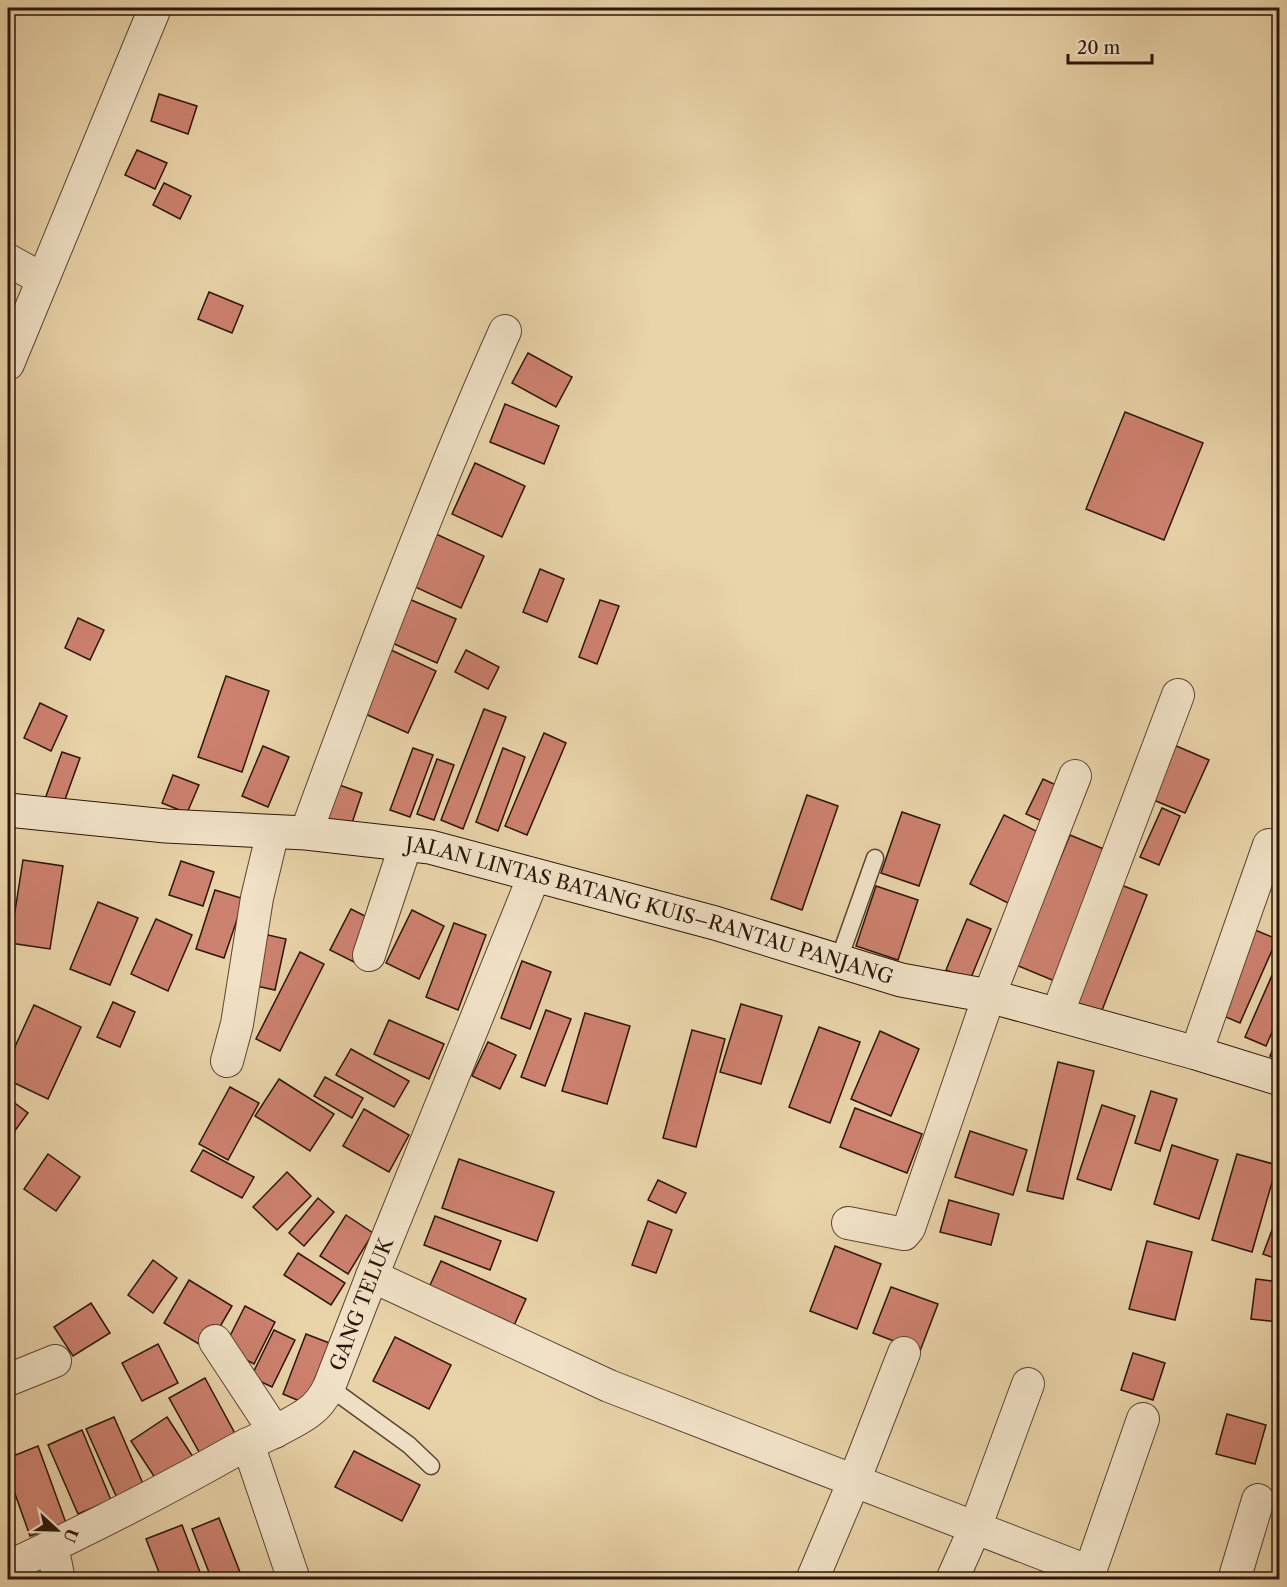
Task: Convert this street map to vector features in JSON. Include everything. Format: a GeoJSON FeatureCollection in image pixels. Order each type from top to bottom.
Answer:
{"type":"FeatureCollection","features":[{"type":"Feature","properties":{"kind":"main road","name":"JALAN LINTAS BATANG KUIS–RANTAU PANJANG"},"geometry":{"type":"LineString","coordinates":[[8,810],[166,826],[306,833],[430,847],[715,923],[901,980],[989,996],[1196,1053],[1280,1079]]}},
{"type":"Feature","properties":{"kind":"street"},"geometry":{"type":"LineString","coordinates":[[8,364],[155,8]]}},
{"type":"Feature","properties":{"kind":"street"},"geometry":{"type":"LineString","coordinates":[[8,260],[42,279]]}},
{"type":"Feature","properties":{"kind":"street"},"geometry":{"type":"LineString","coordinates":[[306,833],[379,633],[460,431],[505,331]]}},
{"type":"Feature","properties":{"kind":"street"},"geometry":{"type":"LineString","coordinates":[[1057,1015],[1178,695]]}},
{"type":"Feature","properties":{"kind":"street"},"geometry":{"type":"LineString","coordinates":[[848,1223],[904,1234],[909,1228],[989,996],[1075,776]]}},
{"type":"Feature","properties":{"kind":"street"},"geometry":{"type":"LineString","coordinates":[[228,1061],[239,1013],[257,898],[273,831]]}},
{"type":"Feature","properties":{"kind":"street"},"geometry":{"type":"LineString","coordinates":[[369,955],[406,844]]}},
{"type":"Feature","properties":{"kind":"street"},"geometry":{"type":"LineString","coordinates":[[1196,1053],[1269,845]]}},
{"type":"Feature","properties":{"kind":"street","name":"GANG TELUK"},"geometry":{"type":"LineString","coordinates":[[8,1567],[179,1482],[319,1404],[329,1387],[534,876]]}},
{"type":"Feature","properties":{"kind":"street"},"geometry":{"type":"LineString","coordinates":[[372,1276],[609,1386],[975,1528],[1088,1576],[1143,1419]]}},
{"type":"Feature","properties":{"kind":"street"},"geometry":{"type":"LineString","coordinates":[[215,1341],[261,1438],[294,1580]]}},
{"type":"Feature","properties":{"kind":"street"},"geometry":{"type":"LineString","coordinates":[[812,1580],[904,1353]]}},
{"type":"Feature","properties":{"kind":"street"},"geometry":{"type":"LineString","coordinates":[[8,1380],[55,1361]]}},
{"type":"Feature","properties":{"kind":"street"},"geometry":{"type":"LineString","coordinates":[[952,1580],[975,1528],[1028,1384]]}},
{"type":"Feature","properties":{"kind":"street"},"geometry":{"type":"LineString","coordinates":[[1234,1580],[1258,1500]]}},
{"type":"Feature","properties":{"kind":"street"},"geometry":{"type":"LineString","coordinates":[[52,1546],[59,1580]]}},
{"type":"Feature","properties":{"kind":"lane"},"geometry":{"type":"LineString","coordinates":[[838,962],[875,858]]}},
{"type":"Feature","properties":{"kind":"lane"},"geometry":{"type":"LineString","coordinates":[[329,1387],[409,1445],[431,1466]]}},
{"type":"Feature","properties":{"kind":"building"},"geometry":{"type":"Polygon","coordinates":[[[159,94],[197,106],[188,134],[151,121],[159,94]]]}},
{"type":"Feature","properties":{"kind":"building"},"geometry":{"type":"Polygon","coordinates":[[[137,150],[167,163],[155,189],[125,175],[137,150]]]}},
{"type":"Feature","properties":{"kind":"building"},"geometry":{"type":"Polygon","coordinates":[[[164,183],[191,196],[180,219],[153,205],[164,183]]]}},
{"type":"Feature","properties":{"kind":"building"},"geometry":{"type":"Polygon","coordinates":[[[209,292],[243,306],[232,333],[198,319],[209,292]]]}},
{"type":"Feature","properties":{"kind":"building"},"geometry":{"type":"Polygon","coordinates":[[[528,353],[572,377],[556,407],[512,383],[528,353]]]}},
{"type":"Feature","properties":{"kind":"building"},"geometry":{"type":"Polygon","coordinates":[[[505,404],[559,426],[544,464],[490,442],[505,404]]]}},
{"type":"Feature","properties":{"kind":"building"},"geometry":{"type":"Polygon","coordinates":[[[1125,412],[1203,443],[1164,540],[1086,509],[1125,412]]]}},
{"type":"Feature","properties":{"kind":"building"},"geometry":{"type":"Polygon","coordinates":[[[475,463],[525,486],[502,537],[452,514],[475,463]]]}},
{"type":"Feature","properties":{"kind":"building"},"geometry":{"type":"Polygon","coordinates":[[[436,534],[484,556],[461,608],[413,586],[436,534]]]}},
{"type":"Feature","properties":{"kind":"building"},"geometry":{"type":"Polygon","coordinates":[[[540,569],[564,579],[547,622],[523,612],[540,569]]]}},
{"type":"Feature","properties":{"kind":"building"},"geometry":{"type":"Polygon","coordinates":[[[409,599],[456,619],[437,663],[390,642],[409,599]]]}},
{"type":"Feature","properties":{"kind":"building"},"geometry":{"type":"Polygon","coordinates":[[[600,600],[619,606],[597,664],[579,657],[600,600]]]}},
{"type":"Feature","properties":{"kind":"building"},"geometry":{"type":"Polygon","coordinates":[[[78,618],[104,630],[90,660],[65,648],[78,618]]]}},
{"type":"Feature","properties":{"kind":"building"},"geometry":{"type":"Polygon","coordinates":[[[389,649],[436,671],[408,733],[361,712],[389,649]]]}},
{"type":"Feature","properties":{"kind":"building"},"geometry":{"type":"Polygon","coordinates":[[[466,650],[499,667],[488,689],[455,672],[466,650]]]}},
{"type":"Feature","properties":{"kind":"building"},"geometry":{"type":"Polygon","coordinates":[[[226,676],[269,691],[242,772],[198,757],[226,676]]]}},
{"type":"Feature","properties":{"kind":"building"},"geometry":{"type":"Polygon","coordinates":[[[40,703],[67,716],[51,751],[24,738],[40,703]]]}},
{"type":"Feature","properties":{"kind":"building"},"geometry":{"type":"Polygon","coordinates":[[[484,709],[506,717],[463,829],[441,820],[484,709]]]}},
{"type":"Feature","properties":{"kind":"building"},"geometry":{"type":"Polygon","coordinates":[[[544,733],[566,743],[527,835],[505,826],[544,733]]]}},
{"type":"Feature","properties":{"kind":"building"},"geometry":{"type":"Polygon","coordinates":[[[1174,745],[1209,760],[1185,813],[1151,799],[1174,745]]]}},
{"type":"Feature","properties":{"kind":"building"},"geometry":{"type":"Polygon","coordinates":[[[263,746],[289,757],[268,807],[242,796],[263,746]]]}},
{"type":"Feature","properties":{"kind":"building"},"geometry":{"type":"Polygon","coordinates":[[[413,748],[433,755],[410,817],[390,810],[413,748]]]}},
{"type":"Feature","properties":{"kind":"building"},"geometry":{"type":"Polygon","coordinates":[[[503,748],[525,757],[498,831],[476,822],[503,748]]]}},
{"type":"Feature","properties":{"kind":"building"},"geometry":{"type":"Polygon","coordinates":[[[62,752],[80,758],[63,805],[45,799],[62,752]]]}},
{"type":"Feature","properties":{"kind":"building"},"geometry":{"type":"Polygon","coordinates":[[[437,759],[454,765],[434,820],[417,814],[437,759]]]}},
{"type":"Feature","properties":{"kind":"building"},"geometry":{"type":"Polygon","coordinates":[[[173,775],[199,785],[187,813],[162,803],[173,775]]]}},
{"type":"Feature","properties":{"kind":"building"},"geometry":{"type":"Polygon","coordinates":[[[1043,779],[1067,790],[1051,825],[1026,814],[1043,779]]]}},
{"type":"Feature","properties":{"kind":"building"},"geometry":{"type":"Polygon","coordinates":[[[328,781],[362,793],[350,829],[316,816],[328,781]]]}},
{"type":"Feature","properties":{"kind":"building"},"geometry":{"type":"Polygon","coordinates":[[[807,795],[838,806],[802,910],[771,899],[807,795]]]}},
{"type":"Feature","properties":{"kind":"building"},"geometry":{"type":"Polygon","coordinates":[[[1162,808],[1180,816],[1159,865],[1140,857],[1162,808]]]}},
{"type":"Feature","properties":{"kind":"building"},"geometry":{"type":"Polygon","coordinates":[[[902,812],[940,825],[919,886],[881,873],[902,812]]]}},
{"type":"Feature","properties":{"kind":"building"},"geometry":{"type":"Polygon","coordinates":[[[1004,815],[1048,837],[1014,906],[970,884],[1004,815]]]}},
{"type":"Feature","properties":{"kind":"building"},"geometry":{"type":"Polygon","coordinates":[[[1070,835],[1111,852],[1057,982],[1016,965],[1070,835]]]}},
{"type":"Feature","properties":{"kind":"building"},"geometry":{"type":"Polygon","coordinates":[[[1280,858],[1280,884],[1270,879],[1280,858]]]}},
{"type":"Feature","properties":{"kind":"building"},"geometry":{"type":"Polygon","coordinates":[[[23,860],[63,866],[50,949],[10,943],[23,860]]]}},
{"type":"Feature","properties":{"kind":"building"},"geometry":{"type":"Polygon","coordinates":[[[181,861],[214,872],[203,906],[169,895],[181,861]]]}},
{"type":"Feature","properties":{"kind":"building"},"geometry":{"type":"Polygon","coordinates":[[[1121,885],[1147,895],[1099,1018],[1073,1009],[1121,885]]]}},
{"type":"Feature","properties":{"kind":"building"},"geometry":{"type":"Polygon","coordinates":[[[876,886],[918,900],[898,960],[856,946],[876,886]]]}},
{"type":"Feature","properties":{"kind":"building"},"geometry":{"type":"Polygon","coordinates":[[[215,890],[244,899],[224,958],[196,949],[215,890]]]}},
{"type":"Feature","properties":{"kind":"building"},"geometry":{"type":"Polygon","coordinates":[[[98,902],[138,918],[110,985],[70,969],[98,902]]]}},
{"type":"Feature","properties":{"kind":"building"},"geometry":{"type":"Polygon","coordinates":[[[351,909],[377,922],[356,963],[330,950],[351,909]]]}},
{"type":"Feature","properties":{"kind":"building"},"geometry":{"type":"Polygon","coordinates":[[[412,910],[444,926],[419,979],[386,963],[412,910]]]}},
{"type":"Feature","properties":{"kind":"building"},"geometry":{"type":"Polygon","coordinates":[[[156,919],[192,935],[168,991],[131,974],[156,919]]]}},
{"type":"Feature","properties":{"kind":"building"},"geometry":{"type":"Polygon","coordinates":[[[967,919],[991,929],[970,980],[946,970],[967,919]]]}},
{"type":"Feature","properties":{"kind":"building"},"geometry":{"type":"Polygon","coordinates":[[[454,923],[486,935],[458,1010],[426,997],[454,923]]]}},
{"type":"Feature","properties":{"kind":"building"},"geometry":{"type":"Polygon","coordinates":[[[1255,930],[1277,939],[1240,1023],[1219,1014],[1255,930]]]}},
{"type":"Feature","properties":{"kind":"building"},"geometry":{"type":"Polygon","coordinates":[[[259,933],[286,939],[275,990],[247,984],[259,933]]]}},
{"type":"Feature","properties":{"kind":"building"},"geometry":{"type":"Polygon","coordinates":[[[300,952],[324,964],[280,1051],[256,1039],[300,952]]]}},
{"type":"Feature","properties":{"kind":"building"},"geometry":{"type":"Polygon","coordinates":[[[1280,957],[1280,1014],[1266,1046],[1245,1037],[1280,957]]]}},
{"type":"Feature","properties":{"kind":"building"},"geometry":{"type":"Polygon","coordinates":[[[522,961],[551,972],[530,1029],[501,1018],[522,961]]]}},
{"type":"Feature","properties":{"kind":"building"},"geometry":{"type":"Polygon","coordinates":[[[113,1002],[135,1012],[120,1047],[97,1037],[113,1002]]]}},
{"type":"Feature","properties":{"kind":"building"},"geometry":{"type":"Polygon","coordinates":[[[741,1004],[782,1016],[761,1084],[720,1072],[741,1004]]]}},
{"type":"Feature","properties":{"kind":"building"},"geometry":{"type":"Polygon","coordinates":[[[34,1005],[81,1027],[48,1099],[8,1080],[8,1062],[34,1005]]]}},
{"type":"Feature","properties":{"kind":"building"},"geometry":{"type":"Polygon","coordinates":[[[546,1010],[571,1019],[545,1086],[521,1077],[546,1010]]]}},
{"type":"Feature","properties":{"kind":"building"},"geometry":{"type":"Polygon","coordinates":[[[585,1013],[630,1026],[607,1104],[562,1091],[585,1013]]]}},
{"type":"Feature","properties":{"kind":"building"},"geometry":{"type":"Polygon","coordinates":[[[389,1020],[444,1044],[429,1079],[374,1054],[389,1020]]]}},
{"type":"Feature","properties":{"kind":"building"},"geometry":{"type":"Polygon","coordinates":[[[819,1027],[860,1042],[830,1123],[789,1107],[819,1027]]]}},
{"type":"Feature","properties":{"kind":"building"},"geometry":{"type":"Polygon","coordinates":[[[692,1030],[725,1039],[696,1147],[663,1138],[692,1030]]]}},
{"type":"Feature","properties":{"kind":"building"},"geometry":{"type":"Polygon","coordinates":[[[880,1031],[919,1049],[891,1116],[851,1099],[880,1031]]]}},
{"type":"Feature","properties":{"kind":"building"},"geometry":{"type":"Polygon","coordinates":[[[1280,1033],[1280,1060],[1270,1056],[1280,1033]]]}},
{"type":"Feature","properties":{"kind":"building"},"geometry":{"type":"Polygon","coordinates":[[[488,1042],[516,1055],[500,1089],[472,1076],[488,1042]]]}},
{"type":"Feature","properties":{"kind":"building"},"geometry":{"type":"Polygon","coordinates":[[[351,1049],[409,1081],[394,1107],[336,1075],[351,1049]]]}},
{"type":"Feature","properties":{"kind":"building"},"geometry":{"type":"Polygon","coordinates":[[[1058,1062],[1094,1071],[1063,1199],[1027,1191],[1058,1062]]]}},
{"type":"Feature","properties":{"kind":"building"},"geometry":{"type":"Polygon","coordinates":[[[325,1077],[363,1098],[352,1118],[314,1096],[325,1077]]]}},
{"type":"Feature","properties":{"kind":"building"},"geometry":{"type":"Polygon","coordinates":[[[279,1079],[334,1114],[310,1151],[255,1116],[279,1079]]]}},
{"type":"Feature","properties":{"kind":"building"},"geometry":{"type":"Polygon","coordinates":[[[230,1087],[259,1103],[228,1160],[199,1144],[230,1087]]]}},
{"type":"Feature","properties":{"kind":"building"},"geometry":{"type":"Polygon","coordinates":[[[1151,1091],[1177,1099],[1160,1151],[1135,1143],[1151,1091]]]}},
{"type":"Feature","properties":{"kind":"building"},"geometry":{"type":"Polygon","coordinates":[[[8,1098],[28,1113],[8,1140],[8,1098]]]}},
{"type":"Feature","properties":{"kind":"building"},"geometry":{"type":"Polygon","coordinates":[[[1102,1105],[1135,1116],[1111,1190],[1077,1179],[1102,1105]]]}},
{"type":"Feature","properties":{"kind":"building"},"geometry":{"type":"Polygon","coordinates":[[[855,1108],[922,1134],[907,1173],[840,1147],[855,1108]]]}},
{"type":"Feature","properties":{"kind":"building"},"geometry":{"type":"Polygon","coordinates":[[[364,1109],[409,1135],[389,1172],[343,1146],[364,1109]]]}},
{"type":"Feature","properties":{"kind":"building"},"geometry":{"type":"Polygon","coordinates":[[[970,1131],[1027,1150],[1013,1195],[955,1177],[970,1131]]]}},
{"type":"Feature","properties":{"kind":"building"},"geometry":{"type":"Polygon","coordinates":[[[1172,1145],[1218,1160],[1199,1219],[1154,1204],[1172,1145]]]}},
{"type":"Feature","properties":{"kind":"building"},"geometry":{"type":"Polygon","coordinates":[[[203,1150],[254,1177],[242,1198],[191,1171],[203,1150]]]}},
{"type":"Feature","properties":{"kind":"building"},"geometry":{"type":"Polygon","coordinates":[[[48,1154],[80,1177],[56,1211],[24,1189],[48,1154]]]}},
{"type":"Feature","properties":{"kind":"building"},"geometry":{"type":"Polygon","coordinates":[[[1237,1154],[1277,1165],[1252,1252],[1212,1240],[1237,1154]]]}},
{"type":"Feature","properties":{"kind":"building"},"geometry":{"type":"Polygon","coordinates":[[[459,1159],[554,1192],[537,1241],[442,1208],[459,1159]]]}},
{"type":"Feature","properties":{"kind":"building"},"geometry":{"type":"Polygon","coordinates":[[[287,1172],[311,1196],[277,1230],[253,1207],[287,1172]]]}},
{"type":"Feature","properties":{"kind":"building"},"geometry":{"type":"Polygon","coordinates":[[[658,1180],[686,1193],[676,1213],[648,1200],[658,1180]]]}},
{"type":"Feature","properties":{"kind":"building"},"geometry":{"type":"Polygon","coordinates":[[[318,1198],[334,1212],[304,1246],[289,1233],[318,1198]]]}},
{"type":"Feature","properties":{"kind":"building"},"geometry":{"type":"Polygon","coordinates":[[[949,1200],[999,1214],[991,1245],[940,1232],[949,1200]]]}},
{"type":"Feature","properties":{"kind":"building"},"geometry":{"type":"Polygon","coordinates":[[[346,1215],[373,1233],[348,1274],[320,1256],[346,1215]]]}},
{"type":"Feature","properties":{"kind":"building"},"geometry":{"type":"Polygon","coordinates":[[[435,1216],[501,1241],[490,1270],[424,1245],[435,1216]]]}},
{"type":"Feature","properties":{"kind":"building"},"geometry":{"type":"Polygon","coordinates":[[[1277,1217],[1280,1218],[1280,1260],[1263,1254],[1277,1217]]]}},
{"type":"Feature","properties":{"kind":"building"},"geometry":{"type":"Polygon","coordinates":[[[648,1221],[672,1230],[656,1273],[632,1265],[648,1221]]]}},
{"type":"Feature","properties":{"kind":"building"},"geometry":{"type":"Polygon","coordinates":[[[1147,1241],[1192,1252],[1175,1320],[1129,1309],[1147,1241]]]}},
{"type":"Feature","properties":{"kind":"building"},"geometry":{"type":"Polygon","coordinates":[[[835,1246],[881,1264],[857,1329],[810,1311],[835,1246]]]}},
{"type":"Feature","properties":{"kind":"building"},"geometry":{"type":"Polygon","coordinates":[[[298,1253],[345,1283],[331,1305],[284,1275],[298,1253]]]}},
{"type":"Feature","properties":{"kind":"building"},"geometry":{"type":"Polygon","coordinates":[[[153,1260],[177,1278],[153,1313],[128,1295],[153,1260]]]}},
{"type":"Feature","properties":{"kind":"building"},"geometry":{"type":"Polygon","coordinates":[[[441,1261],[526,1299],[511,1332],[426,1294],[441,1261]]]}},
{"type":"Feature","properties":{"kind":"building"},"geometry":{"type":"Polygon","coordinates":[[[1256,1279],[1280,1282],[1280,1322],[1251,1319],[1256,1279]]]}},
{"type":"Feature","properties":{"kind":"building"},"geometry":{"type":"Polygon","coordinates":[[[189,1280],[232,1306],[207,1349],[164,1323],[189,1280]]]}},
{"type":"Feature","properties":{"kind":"building"},"geometry":{"type":"Polygon","coordinates":[[[891,1287],[938,1304],[920,1351],[873,1333],[891,1287]]]}},
{"type":"Feature","properties":{"kind":"building"},"geometry":{"type":"Polygon","coordinates":[[[91,1303],[110,1333],[73,1356],[54,1327],[91,1303]]]}},
{"type":"Feature","properties":{"kind":"building"},"geometry":{"type":"Polygon","coordinates":[[[245,1306],[275,1322],[254,1364],[224,1348],[245,1306]]]}},
{"type":"Feature","properties":{"kind":"building"},"geometry":{"type":"Polygon","coordinates":[[[274,1330],[295,1340],[272,1387],[251,1377],[274,1330]]]}},
{"type":"Feature","properties":{"kind":"building"},"geometry":{"type":"Polygon","coordinates":[[[306,1334],[332,1344],[309,1405],[283,1394],[306,1334]]]}},
{"type":"Feature","properties":{"kind":"building"},"geometry":{"type":"Polygon","coordinates":[[[395,1337],[451,1365],[429,1409],[373,1381],[395,1337]]]}},
{"type":"Feature","properties":{"kind":"building"},"geometry":{"type":"Polygon","coordinates":[[[158,1344],[178,1383],[142,1401],[122,1363],[158,1344]]]}},
{"type":"Feature","properties":{"kind":"building"},"geometry":{"type":"Polygon","coordinates":[[[1133,1353],[1165,1363],[1153,1400],[1121,1390],[1133,1353]]]}},
{"type":"Feature","properties":{"kind":"building"},"geometry":{"type":"Polygon","coordinates":[[[205,1378],[238,1439],[203,1459],[169,1398],[205,1378]]]}},
{"type":"Feature","properties":{"kind":"building"},"geometry":{"type":"Polygon","coordinates":[[[1227,1414],[1266,1425],[1255,1464],[1216,1454],[1227,1414]]]}},
{"type":"Feature","properties":{"kind":"building"},"geometry":{"type":"Polygon","coordinates":[[[114,1417],[144,1486],[117,1498],[86,1429],[114,1417]]]}},
{"type":"Feature","properties":{"kind":"building"},"geometry":{"type":"Polygon","coordinates":[[[167,1417],[195,1460],[159,1484],[131,1441],[167,1417]]]}},
{"type":"Feature","properties":{"kind":"building"},"geometry":{"type":"Polygon","coordinates":[[[82,1430],[111,1500],[78,1514],[48,1445],[82,1430]]]}},
{"type":"Feature","properties":{"kind":"building"},"geometry":{"type":"Polygon","coordinates":[[[38,1446],[66,1523],[30,1536],[8,1474],[8,1458],[38,1446]]]}},
{"type":"Feature","properties":{"kind":"building"},"geometry":{"type":"Polygon","coordinates":[[[354,1451],[420,1485],[402,1521],[335,1487],[354,1451]]]}},
{"type":"Feature","properties":{"kind":"building"},"geometry":{"type":"Polygon","coordinates":[[[219,1518],[243,1580],[212,1580],[192,1529],[219,1518]]]}},
{"type":"Feature","properties":{"kind":"building"},"geometry":{"type":"Polygon","coordinates":[[[182,1525],[203,1580],[162,1580],[146,1539],[182,1525]]]}}]}
